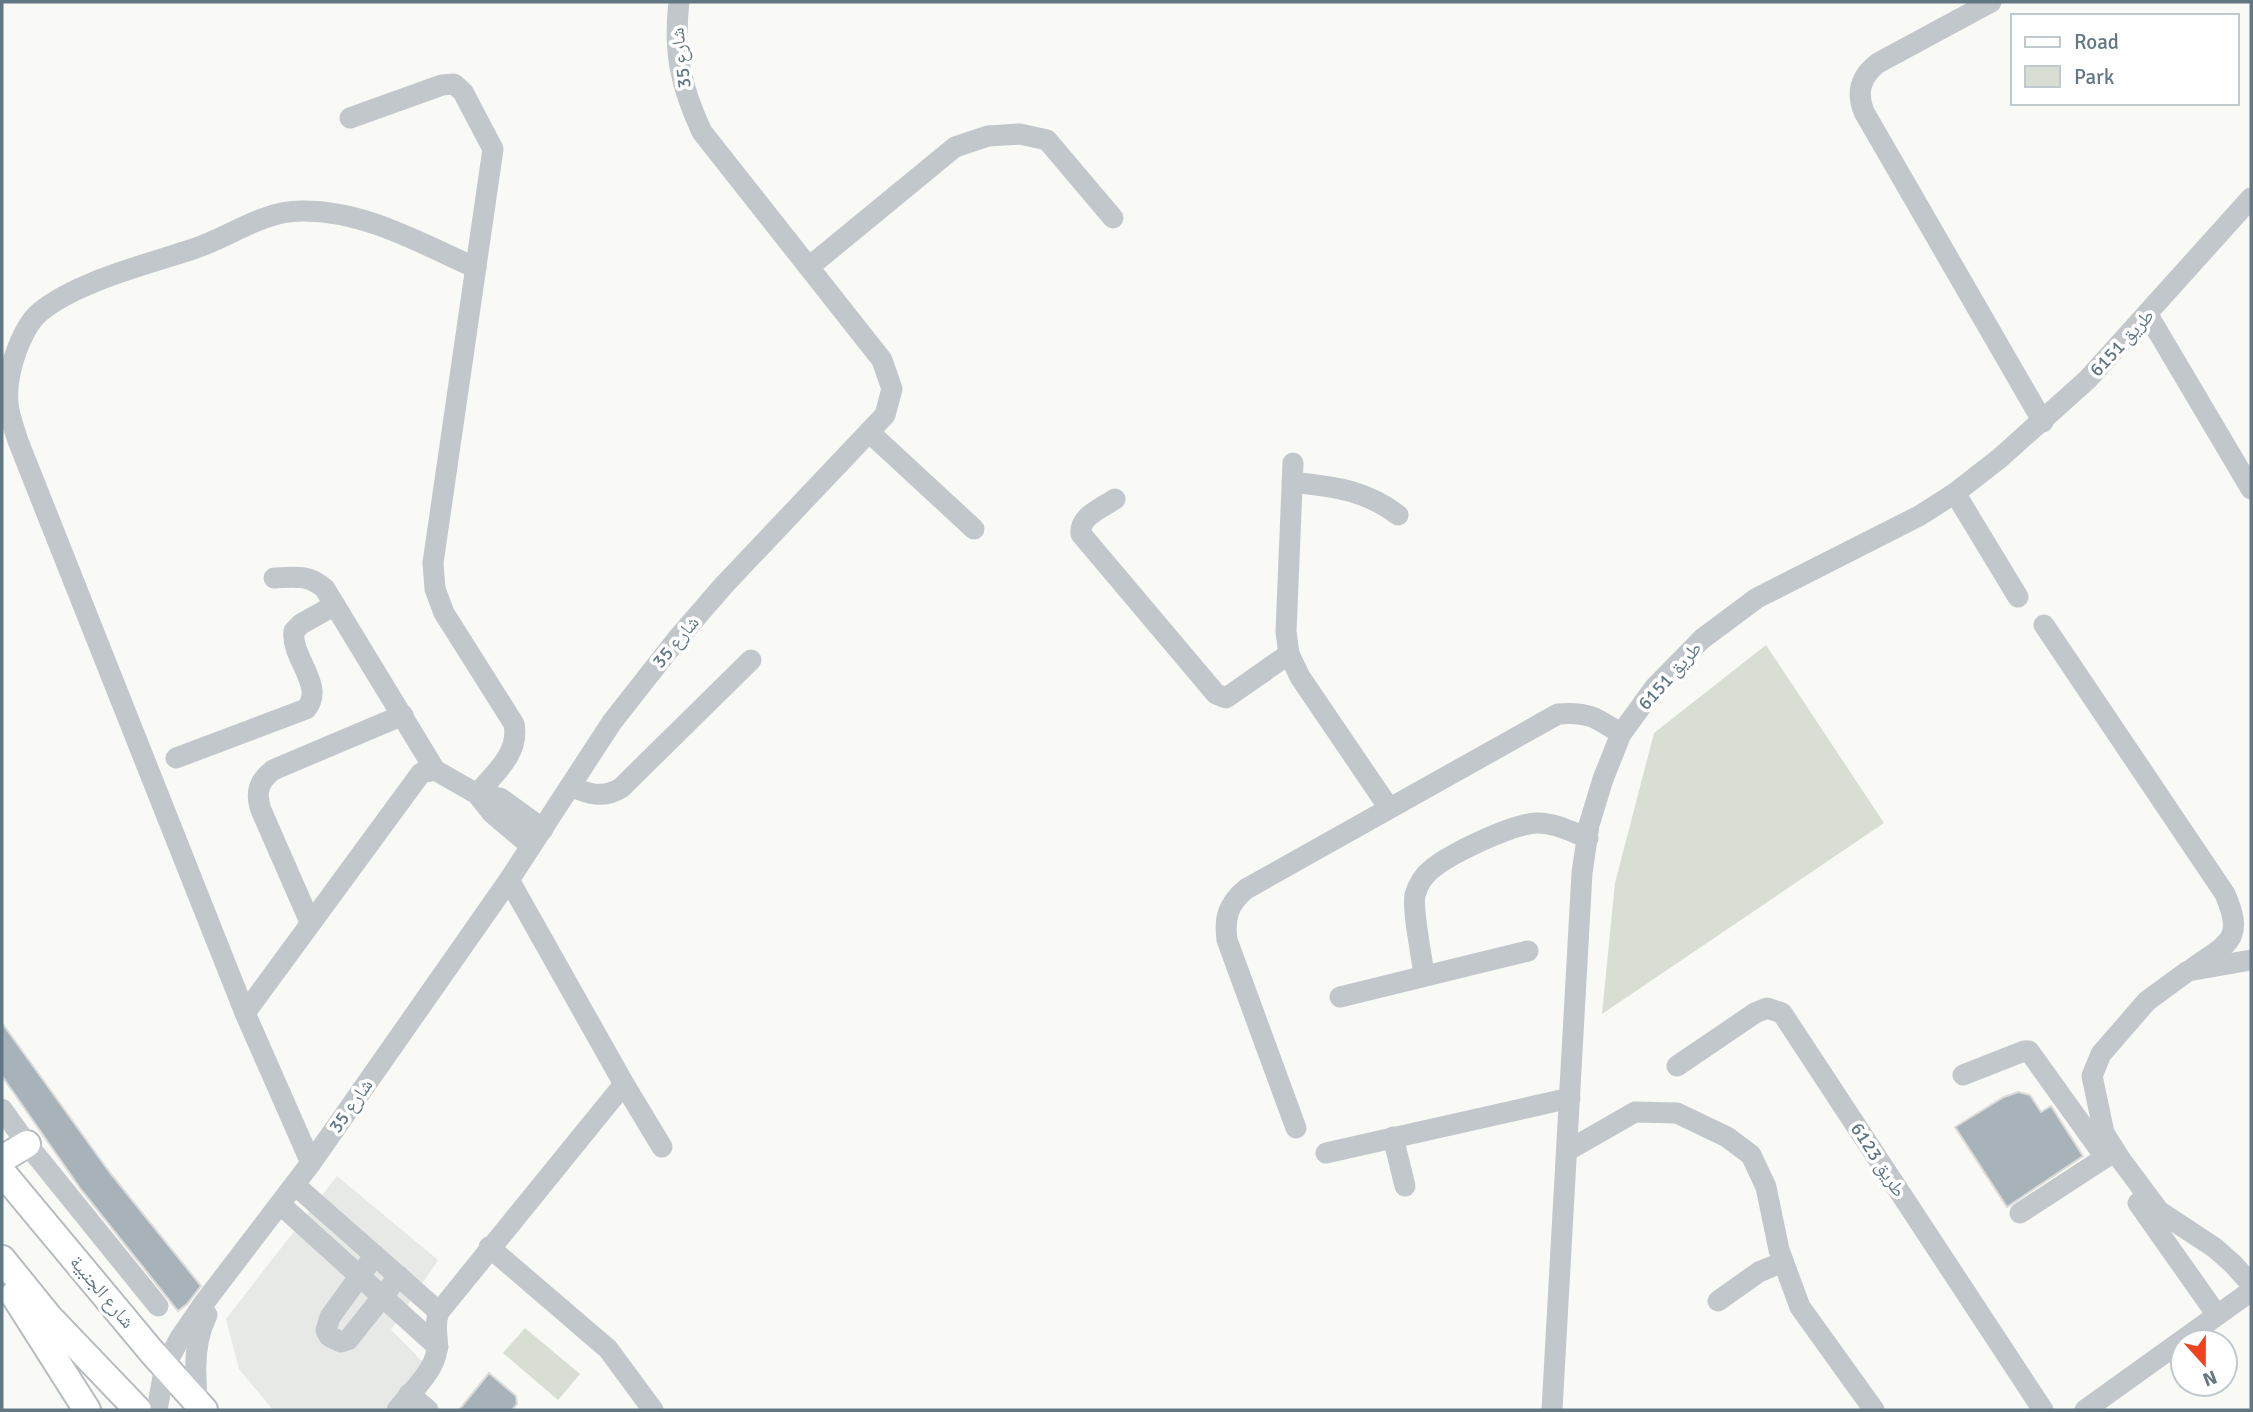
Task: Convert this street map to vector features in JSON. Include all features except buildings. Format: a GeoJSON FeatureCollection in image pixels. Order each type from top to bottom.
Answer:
{"type":"FeatureCollection","features":[{"type":"Feature","properties":{"kind":"main road"},"geometry":{"type":"LineString","coordinates":[[2,1159],[27,1144]]}},
{"type":"Feature","properties":{"kind":"main road","name":"شارع الجنبية"},"geometry":{"type":"LineString","coordinates":[[2,1172],[199,1408]]}},
{"type":"Feature","properties":{"kind":"main road"},"geometry":{"type":"LineString","coordinates":[[2,1259],[49,1317],[138,1410]]}},
{"type":"Feature","properties":{"kind":"main road"},"geometry":{"type":"LineString","coordinates":[[2,1276],[88,1410]]}},
{"type":"Feature","properties":{"kind":"street","name":"شارع 35"},"geometry":{"type":"LineString","coordinates":[[156,1410],[166,1366],[180,1338],[311,1163],[509,880],[612,722],[724,585],[885,415],[892,388],[882,360],[702,132],[686,98],[678,65],[676,26],[679,2]]}},
{"type":"Feature","properties":{"kind":"street"},"geometry":{"type":"LineString","coordinates":[[1991,2],[1878,63],[1864,76],[1859,94],[1864,112],[2043,422]]}},
{"type":"Feature","properties":{"kind":"street"},"geometry":{"type":"LineString","coordinates":[[350,118],[448,83],[459,87],[494,149],[433,576],[444,613],[514,724],[517,736],[515,747],[477,794]]}},
{"type":"Feature","properties":{"kind":"street"},"geometry":{"type":"LineString","coordinates":[[809,267],[955,147],[988,136],[1020,134],[1047,140],[1113,218]]}},
{"type":"Feature","properties":{"kind":"street","name":"طريق 6151"},"geometry":{"type":"LineString","coordinates":[[1621,734],[1655,687],[1702,639],[1756,598],[1919,516],[1955,493],[2043,422],[2148,315],[2251,198]]}},
{"type":"Feature","properties":{"kind":"street"},"geometry":{"type":"LineString","coordinates":[[311,1163],[244,1013],[18,441],[9,409],[9,375],[19,342],[38,314],[69,292],[202,246],[272,215],[298,211],[324,212],[374,223],[476,268]]}},
{"type":"Feature","properties":{"kind":"street"},"geometry":{"type":"LineString","coordinates":[[2148,315],[2251,489]]}},
{"type":"Feature","properties":{"kind":"street"},"geometry":{"type":"LineString","coordinates":[[869,432],[974,529]]}},
{"type":"Feature","properties":{"kind":"street"},"geometry":{"type":"LineString","coordinates":[[1389,808],[1300,677],[1289,654],[1286,632],[1292,472],[1378,500],[1398,515]]}},
{"type":"Feature","properties":{"kind":"street"},"geometry":{"type":"LineString","coordinates":[[1955,493],[2018,597]]}},
{"type":"Feature","properties":{"kind":"street"},"geometry":{"type":"LineString","coordinates":[[1115,499],[1086,518],[1080,528],[1081,534],[1216,694],[1226,698],[1289,654]]}},
{"type":"Feature","properties":{"kind":"street"},"geometry":{"type":"LineString","coordinates":[[274,578],[302,576],[325,589],[435,770]]}},
{"type":"Feature","properties":{"kind":"street"},"geometry":{"type":"LineString","coordinates":[[176,758],[306,709],[313,694],[294,643],[294,631],[301,624],[335,605]]}},
{"type":"Feature","properties":{"kind":"street"},"geometry":{"type":"LineString","coordinates":[[2044,625],[2225,894],[2234,913],[2234,934],[2226,944],[2147,1001],[2101,1054],[2092,1076],[2104,1133],[2159,1211],[2215,1248],[2251,1284]]}},
{"type":"Feature","properties":{"kind":"street"},"geometry":{"type":"LineString","coordinates":[[570,786],[590,795],[611,794],[621,788],[751,660]]}},
{"type":"Feature","properties":{"kind":"street"},"geometry":{"type":"LineString","coordinates":[[1296,1128],[1227,940],[1227,912],[1234,899],[1246,889],[1558,714],[1577,712],[1596,717],[1621,734],[1602,779],[1583,873],[1552,1410]]}},
{"type":"Feature","properties":{"kind":"street"},"geometry":{"type":"LineString","coordinates":[[310,922],[261,810],[257,799],[258,787],[264,777],[273,770],[403,715]]}},
{"type":"Feature","properties":{"kind":"street"},"geometry":{"type":"LineString","coordinates":[[244,1013],[416,778],[428,770],[435,770],[477,794],[492,813],[537,837]]}},
{"type":"Feature","properties":{"kind":"street"},"geometry":{"type":"LineString","coordinates":[[1424,975],[1415,897],[1419,882],[1432,869],[1482,842],[1517,827],[1537,823],[1588,838]]}},
{"type":"Feature","properties":{"kind":"street"},"geometry":{"type":"LineString","coordinates":[[509,880],[662,1147]]}},
{"type":"Feature","properties":{"kind":"street"},"geometry":{"type":"LineString","coordinates":[[1340,998],[1528,951]]}},
{"type":"Feature","properties":{"kind":"street"},"geometry":{"type":"LineString","coordinates":[[2188,971],[2251,960]]}},
{"type":"Feature","properties":{"kind":"street","name":"طريق 6123"},"geometry":{"type":"LineString","coordinates":[[1677,1066],[1755,1013],[1767,1008],[1782,1013],[2043,1410]]}},
{"type":"Feature","properties":{"kind":"street"},"geometry":{"type":"LineString","coordinates":[[1963,1075],[2029,1051],[2217,1315]]}},
{"type":"Feature","properties":{"kind":"street"},"geometry":{"type":"LineString","coordinates":[[428,1410],[403,1402],[434,1362],[438,1347],[435,1326],[439,1312],[489,1247],[624,1084]]}},
{"type":"Feature","properties":{"kind":"street"},"geometry":{"type":"LineString","coordinates":[[1325,1153],[1570,1098]]}},
{"type":"Feature","properties":{"kind":"street"},"geometry":{"type":"LineString","coordinates":[[2,1109],[27,1144],[158,1306]]}},
{"type":"Feature","properties":{"kind":"street"},"geometry":{"type":"LineString","coordinates":[[1567,1151],[1635,1112],[1676,1113],[1727,1137],[1751,1155],[1766,1187],[1779,1250],[1800,1307],[1874,1410]]}},
{"type":"Feature","properties":{"kind":"street"},"geometry":{"type":"LineString","coordinates":[[1393,1137],[1405,1186]]}},
{"type":"Feature","properties":{"kind":"street"},"geometry":{"type":"LineString","coordinates":[[2020,1213],[2106,1157]]}},
{"type":"Feature","properties":{"kind":"street"},"geometry":{"type":"LineString","coordinates":[[295,1185],[439,1312]]}},
{"type":"Feature","properties":{"kind":"street"},"geometry":{"type":"LineString","coordinates":[[281,1205],[438,1347]]}},
{"type":"Feature","properties":{"kind":"street"},"geometry":{"type":"LineString","coordinates":[[489,1247],[608,1349],[653,1410]]}},
{"type":"Feature","properties":{"kind":"street"},"geometry":{"type":"LineString","coordinates":[[375,1255],[327,1323],[329,1336],[341,1342],[348,1340],[399,1276]]}},
{"type":"Feature","properties":{"kind":"street"},"geometry":{"type":"LineString","coordinates":[[1718,1301],[1759,1272],[1783,1262]]}},
{"type":"Feature","properties":{"kind":"street","name":"شارع 35"},"geometry":{"type":"LineString","coordinates":[[199,1408],[196,1353],[200,1329],[217,1287]]}},
{"type":"Feature","properties":{"kind":"street"},"geometry":{"type":"LineString","coordinates":[[2085,1410],[2251,1291]]}},
{"type":"Feature","properties":{"kind":"shaded area"},"geometry":{"type":"Polygon","coordinates":[[[337,1176],[438,1260],[391,1330],[424,1363],[385,1410],[273,1410],[239,1369],[226,1319],[337,1176]]]}},
{"type":"Feature","properties":{"kind":"green space"},"geometry":{"type":"Polygon","coordinates":[[[1766,645],[1884,823],[1602,1014],[1615,883],[1654,733],[1766,645]]]}},
{"type":"Feature","properties":{"kind":"green space"},"geometry":{"type":"Polygon","coordinates":[[[525,1328],[580,1374],[558,1400],[503,1353],[525,1328]]]}}]}
